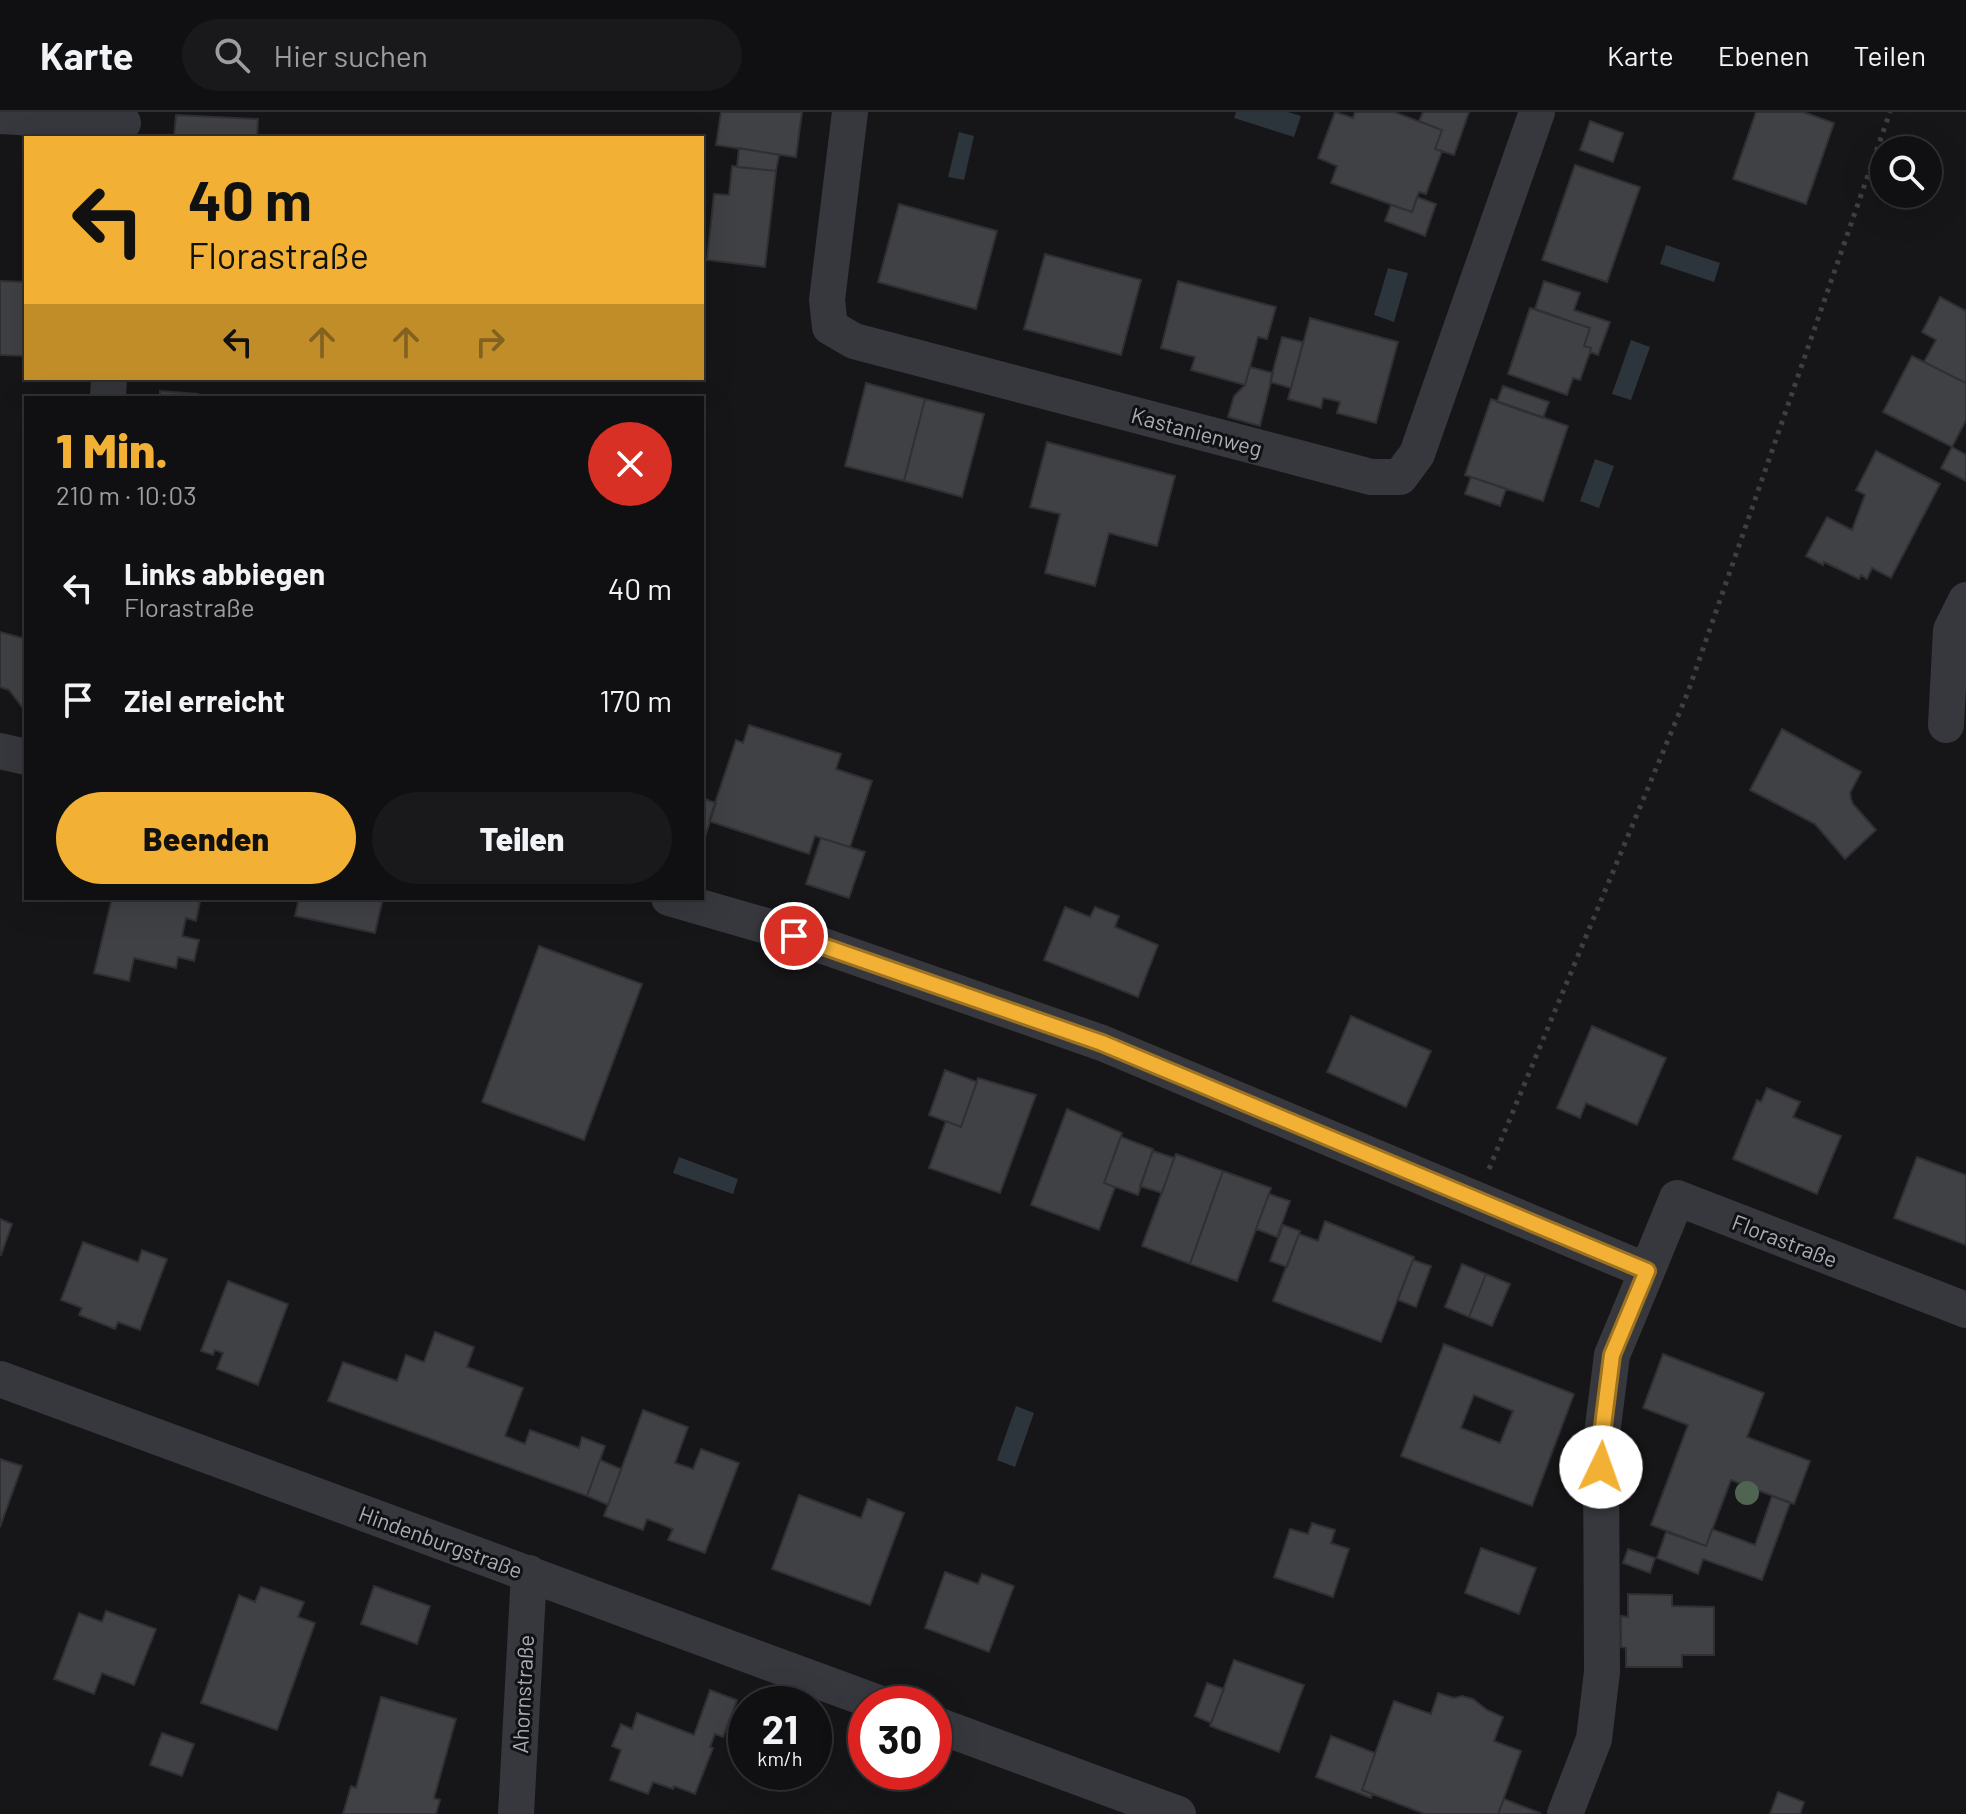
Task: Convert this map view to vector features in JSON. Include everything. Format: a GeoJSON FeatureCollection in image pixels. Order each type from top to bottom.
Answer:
{"type":"FeatureCollection","features":[{"type":"Feature","properties":{"kind":"street","name":"Kastanienweg"},"geometry":{"type":"LineString","coordinates":[[850,112],[827,300],[830,327],[854,341],[1371,477],[1400,477],[1417,454],[1537,112]]}},
{"type":"Feature","properties":{"kind":"street"},"geometry":{"type":"LineString","coordinates":[[0,116],[123,124]]}},
{"type":"Feature","properties":{"kind":"street"},"geometry":{"type":"LineString","coordinates":[[1946,725],[1951,630],[1966,600]]}},
{"type":"Feature","properties":{"kind":"street"},"geometry":{"type":"LineString","coordinates":[[0,751],[24,757]]}},
{"type":"Feature","properties":{"kind":"street"},"geometry":{"type":"LineString","coordinates":[[676,900],[766,926],[1102,1043],[1647,1271]]}},
{"type":"Feature","properties":{"kind":"street","name":"Florastraße"},"geometry":{"type":"LineString","coordinates":[[1565,1814],[1594,1739],[1602,1672],[1601,1442],[1612,1355],[1677,1198],[1966,1310]]}},
{"type":"Feature","properties":{"kind":"street","name":"Hindenburgstraße"},"geometry":{"type":"LineString","coordinates":[[0,1379],[848,1692]]}},
{"type":"Feature","properties":{"kind":"street","name":"Ahornstraße"},"geometry":{"type":"LineString","coordinates":[[516,1814],[529,1573]]}},
{"type":"Feature","properties":{"kind":"street"},"geometry":{"type":"LineString","coordinates":[[952,1731],[1178,1814]]}},
{"type":"Feature","properties":{"kind":"path"},"geometry":{"type":"LineString","coordinates":[[1476,1199],[1688,692],[1890,112]]}},
{"type":"Feature","properties":{"kind":"shaded area"},"geometry":{"type":"Polygon","coordinates":[[[1236,112],[1288,112],[1301,116],[1294,137],[1234,118],[1236,112]]]}},
{"type":"Feature","properties":{"kind":"shaded area"},"geometry":{"type":"Polygon","coordinates":[[[959,132],[974,136],[964,180],[948,177],[959,132]]]}},
{"type":"Feature","properties":{"kind":"shaded area"},"geometry":{"type":"Polygon","coordinates":[[[1666,245],[1720,263],[1714,282],[1660,264],[1666,245]]]}},
{"type":"Feature","properties":{"kind":"shaded area"},"geometry":{"type":"Polygon","coordinates":[[[1388,268],[1408,273],[1394,322],[1374,315],[1388,268]]]}},
{"type":"Feature","properties":{"kind":"shaded area"},"geometry":{"type":"Polygon","coordinates":[[[1631,340],[1650,347],[1631,400],[1612,394],[1631,340]]]}},
{"type":"Feature","properties":{"kind":"shaded area"},"geometry":{"type":"Polygon","coordinates":[[[1595,459],[1614,466],[1599,508],[1580,501],[1595,459]]]}},
{"type":"Feature","properties":{"kind":"shaded area"},"geometry":{"type":"Polygon","coordinates":[[[679,1157],[738,1179],[733,1194],[673,1173],[679,1157]]]}},
{"type":"Feature","properties":{"kind":"shaded area"},"geometry":{"type":"Polygon","coordinates":[[[1016,1406],[1034,1413],[1015,1467],[997,1460],[1016,1406]]]}},
{"type":"Feature","properties":{"kind":"building"},"geometry":{"type":"Polygon","coordinates":[[[721,112],[802,112],[796,157],[716,145],[721,112]]]}},
{"type":"Feature","properties":{"kind":"building"},"geometry":{"type":"Polygon","coordinates":[[[1335,112],[1353,118],[1355,112],[1394,112],[1442,130],[1435,149],[1442,151],[1426,194],[1419,192],[1412,212],[1331,183],[1337,166],[1318,158],[1335,112]]]}},
{"type":"Feature","properties":{"kind":"building"},"geometry":{"type":"Polygon","coordinates":[[[1423,112],[1469,112],[1454,155],[1435,149],[1442,130],[1419,121],[1423,112]]]}},
{"type":"Feature","properties":{"kind":"building"},"geometry":{"type":"Polygon","coordinates":[[[1756,112],[1803,112],[1834,123],[1806,204],[1733,179],[1756,112]]]}},
{"type":"Feature","properties":{"kind":"building"},"geometry":{"type":"Polygon","coordinates":[[[176,115],[258,119],[257,136],[174,136],[176,115]]]}},
{"type":"Feature","properties":{"kind":"building"},"geometry":{"type":"Polygon","coordinates":[[[1590,121],[1623,133],[1613,162],[1580,150],[1590,121]]]}},
{"type":"Feature","properties":{"kind":"building"},"geometry":{"type":"Polygon","coordinates":[[[739,148],[779,155],[776,171],[737,167],[739,148]]]}},
{"type":"Feature","properties":{"kind":"building"},"geometry":{"type":"Polygon","coordinates":[[[1575,165],[1640,187],[1607,282],[1542,260],[1575,165]]]}},
{"type":"Feature","properties":{"kind":"building"},"geometry":{"type":"Polygon","coordinates":[[[732,166],[776,171],[765,267],[707,260],[714,194],[729,195],[732,166]]]}},
{"type":"Feature","properties":{"kind":"building"},"geometry":{"type":"Polygon","coordinates":[[[1417,197],[1436,204],[1425,236],[1385,221],[1391,205],[1412,212],[1417,197]]]}},
{"type":"Feature","properties":{"kind":"building"},"geometry":{"type":"Polygon","coordinates":[[[899,204],[997,231],[976,309],[878,282],[899,204]]]}},
{"type":"Feature","properties":{"kind":"building"},"geometry":{"type":"Polygon","coordinates":[[[1045,254],[1141,280],[1121,355],[1024,329],[1045,254]]]}},
{"type":"Feature","properties":{"kind":"building"},"geometry":{"type":"Polygon","coordinates":[[[0,281],[24,282],[24,356],[0,355],[0,281]]]}},
{"type":"Feature","properties":{"kind":"building"},"geometry":{"type":"Polygon","coordinates":[[[1178,281],[1276,307],[1267,339],[1258,337],[1245,385],[1191,370],[1195,357],[1161,348],[1178,281]]]}},
{"type":"Feature","properties":{"kind":"building"},"geometry":{"type":"Polygon","coordinates":[[[1544,281],[1580,293],[1574,310],[1610,322],[1598,355],[1584,346],[1590,328],[1535,309],[1544,281]]]}},
{"type":"Feature","properties":{"kind":"building"},"geometry":{"type":"Polygon","coordinates":[[[1940,297],[1966,311],[1966,383],[1924,362],[1936,340],[1922,332],[1940,297]]]}},
{"type":"Feature","properties":{"kind":"building"},"geometry":{"type":"Polygon","coordinates":[[[1530,308],[1590,328],[1584,346],[1591,348],[1590,352],[1580,380],[1573,378],[1567,395],[1508,374],[1530,308]]]}},
{"type":"Feature","properties":{"kind":"building"},"geometry":{"type":"Polygon","coordinates":[[[1310,318],[1398,342],[1376,423],[1337,413],[1340,402],[1333,400],[1323,398],[1321,408],[1288,399],[1310,318]]]}},
{"type":"Feature","properties":{"kind":"building"},"geometry":{"type":"Polygon","coordinates":[[[1282,337],[1303,342],[1291,388],[1270,382],[1282,337]]]}},
{"type":"Feature","properties":{"kind":"building"},"geometry":{"type":"Polygon","coordinates":[[[1912,356],[1966,383],[1966,420],[1952,447],[1883,412],[1912,356]]]}},
{"type":"Feature","properties":{"kind":"building"},"geometry":{"type":"Polygon","coordinates":[[[1250,367],[1273,373],[1260,426],[1228,417],[1234,396],[1245,385],[1250,367]]]}},
{"type":"Feature","properties":{"kind":"building"},"geometry":{"type":"Polygon","coordinates":[[[866,383],[925,399],[904,481],[845,466],[866,383]]]}},
{"type":"Feature","properties":{"kind":"building"},"geometry":{"type":"Polygon","coordinates":[[[1503,386],[1549,402],[1543,418],[1497,402],[1503,386]]]}},
{"type":"Feature","properties":{"kind":"building"},"geometry":{"type":"Polygon","coordinates":[[[160,391],[198,394],[198,396],[160,396],[160,391]]]}},
{"type":"Feature","properties":{"kind":"building"},"geometry":{"type":"Polygon","coordinates":[[[925,399],[984,414],[962,497],[904,481],[925,399]]]}},
{"type":"Feature","properties":{"kind":"building"},"geometry":{"type":"Polygon","coordinates":[[[1491,399],[1568,426],[1543,501],[1465,475],[1491,399]]]}},
{"type":"Feature","properties":{"kind":"building"},"geometry":{"type":"Polygon","coordinates":[[[1047,442],[1175,476],[1157,546],[1109,533],[1095,586],[1045,573],[1060,514],[1030,507],[1047,442]]]}},
{"type":"Feature","properties":{"kind":"building"},"geometry":{"type":"Polygon","coordinates":[[[1952,447],[1966,455],[1966,481],[1941,468],[1952,447]]]}},
{"type":"Feature","properties":{"kind":"building"},"geometry":{"type":"Polygon","coordinates":[[[1876,451],[1940,484],[1891,578],[1872,568],[1867,579],[1861,575],[1859,579],[1806,556],[1827,517],[1852,530],[1865,495],[1856,490],[1876,451]]]}},
{"type":"Feature","properties":{"kind":"building"},"geometry":{"type":"Polygon","coordinates":[[[1471,477],[1506,489],[1500,506],[1465,494],[1471,477]]]}},
{"type":"Feature","properties":{"kind":"building"},"geometry":{"type":"Polygon","coordinates":[[[0,632],[24,638],[24,709],[9,690],[0,687],[0,632]]]}},
{"type":"Feature","properties":{"kind":"building"},"geometry":{"type":"Polygon","coordinates":[[[749,725],[841,754],[836,769],[872,781],[850,847],[815,836],[809,854],[709,821],[736,740],[743,743],[749,725]]]}},
{"type":"Feature","properties":{"kind":"building"},"geometry":{"type":"Polygon","coordinates":[[[1782,729],[1861,772],[1850,793],[1851,799],[1876,830],[1845,859],[1815,824],[1750,790],[1782,729]]]}},
{"type":"Feature","properties":{"kind":"building"},"geometry":{"type":"Polygon","coordinates":[[[704,799],[716,803],[704,840],[704,799]]]}},
{"type":"Feature","properties":{"kind":"building"},"geometry":{"type":"Polygon","coordinates":[[[821,838],[865,852],[849,898],[806,884],[821,838]]]}},
{"type":"Feature","properties":{"kind":"building"},"geometry":{"type":"Polygon","coordinates":[[[112,900],[200,902],[196,921],[186,918],[182,936],[199,940],[194,961],[178,957],[176,968],[134,958],[129,981],[94,973],[112,900]]]}},
{"type":"Feature","properties":{"kind":"building"},"geometry":{"type":"Polygon","coordinates":[[[299,900],[383,900],[375,933],[295,916],[299,900]]]}},
{"type":"Feature","properties":{"kind":"building"},"geometry":{"type":"Polygon","coordinates":[[[1065,907],[1090,917],[1095,907],[1119,916],[1115,927],[1158,945],[1138,997],[1044,960],[1065,907]]]}},
{"type":"Feature","properties":{"kind":"building"},"geometry":{"type":"Polygon","coordinates":[[[539,946],[642,984],[584,1140],[482,1102],[539,946]]]}},
{"type":"Feature","properties":{"kind":"building"},"geometry":{"type":"Polygon","coordinates":[[[1351,1016],[1431,1051],[1406,1107],[1327,1072],[1351,1016]]]}},
{"type":"Feature","properties":{"kind":"building"},"geometry":{"type":"Polygon","coordinates":[[[1592,1026],[1666,1058],[1637,1125],[1586,1103],[1580,1118],[1557,1108],[1592,1026]]]}},
{"type":"Feature","properties":{"kind":"building"},"geometry":{"type":"Polygon","coordinates":[[[945,1070],[977,1082],[961,1127],[929,1115],[945,1070]]]}},
{"type":"Feature","properties":{"kind":"building"},"geometry":{"type":"Polygon","coordinates":[[[978,1078],[1036,1095],[1000,1193],[929,1168],[946,1121],[961,1127],[978,1078]]]}},
{"type":"Feature","properties":{"kind":"building"},"geometry":{"type":"Polygon","coordinates":[[[1767,1088],[1800,1102],[1793,1117],[1841,1136],[1817,1194],[1733,1159],[1757,1100],[1761,1102],[1767,1088]]]}},
{"type":"Feature","properties":{"kind":"building"},"geometry":{"type":"Polygon","coordinates":[[[1067,1109],[1122,1133],[1104,1183],[1115,1187],[1099,1230],[1031,1205],[1067,1109]]]}},
{"type":"Feature","properties":{"kind":"building"},"geometry":{"type":"Polygon","coordinates":[[[1121,1137],[1153,1149],[1138,1195],[1104,1183],[1121,1137]]]}},
{"type":"Feature","properties":{"kind":"building"},"geometry":{"type":"Polygon","coordinates":[[[1153,1151],[1174,1158],[1162,1193],[1140,1186],[1153,1151]]]}},
{"type":"Feature","properties":{"kind":"building"},"geometry":{"type":"Polygon","coordinates":[[[1176,1154],[1223,1171],[1190,1264],[1142,1246],[1176,1154]]]}},
{"type":"Feature","properties":{"kind":"building"},"geometry":{"type":"Polygon","coordinates":[[[1917,1157],[1966,1175],[1966,1245],[1894,1218],[1917,1157]]]}},
{"type":"Feature","properties":{"kind":"building"},"geometry":{"type":"Polygon","coordinates":[[[1223,1171],[1271,1188],[1237,1281],[1190,1264],[1223,1171]]]}},
{"type":"Feature","properties":{"kind":"building"},"geometry":{"type":"Polygon","coordinates":[[[1269,1194],[1290,1201],[1277,1237],[1256,1229],[1269,1194]]]}},
{"type":"Feature","properties":{"kind":"building"},"geometry":{"type":"Polygon","coordinates":[[[0,1219],[12,1224],[1,1255],[0,1255],[0,1219]]]}},
{"type":"Feature","properties":{"kind":"building"},"geometry":{"type":"Polygon","coordinates":[[[1325,1221],[1414,1257],[1381,1342],[1273,1301],[1299,1234],[1318,1241],[1325,1221]]]}},
{"type":"Feature","properties":{"kind":"building"},"geometry":{"type":"Polygon","coordinates":[[[1283,1225],[1300,1231],[1287,1267],[1270,1261],[1283,1225]]]}},
{"type":"Feature","properties":{"kind":"building"},"geometry":{"type":"Polygon","coordinates":[[[83,1242],[138,1262],[142,1250],[167,1259],[140,1330],[118,1322],[115,1329],[79,1315],[82,1308],[61,1300],[83,1242]]]}},
{"type":"Feature","properties":{"kind":"building"},"geometry":{"type":"Polygon","coordinates":[[[1413,1260],[1431,1266],[1416,1307],[1398,1300],[1413,1260]]]}},
{"type":"Feature","properties":{"kind":"building"},"geometry":{"type":"Polygon","coordinates":[[[1462,1264],[1486,1274],[1469,1317],[1445,1307],[1462,1264]]]}},
{"type":"Feature","properties":{"kind":"building"},"geometry":{"type":"Polygon","coordinates":[[[1486,1274],[1510,1284],[1492,1326],[1469,1317],[1486,1274]]]}},
{"type":"Feature","properties":{"kind":"building"},"geometry":{"type":"Polygon","coordinates":[[[228,1281],[288,1304],[258,1385],[217,1369],[223,1353],[215,1350],[213,1355],[201,1351],[228,1281]]]}},
{"type":"Feature","properties":{"kind":"building"},"geometry":{"type":"Polygon","coordinates":[[[435,1332],[474,1347],[467,1367],[523,1388],[505,1436],[525,1444],[530,1430],[579,1448],[582,1437],[605,1446],[587,1496],[328,1401],[343,1362],[397,1381],[406,1355],[424,1362],[435,1332]]]}},
{"type":"Feature","properties":{"kind":"building"},"geometry":{"type":"Polygon","coordinates":[[[1444,1344],[1574,1394],[1532,1506],[1401,1456],[1444,1344]],[[1474,1395],[1461,1428],[1500,1443],[1513,1411],[1474,1395]]]}},
{"type":"Feature","properties":{"kind":"building"},"geometry":{"type":"Polygon","coordinates":[[[1663,1354],[1764,1393],[1747,1437],[1810,1461],[1794,1504],[1731,1480],[1706,1546],[1651,1525],[1688,1425],[1643,1408],[1663,1354]]]}},
{"type":"Feature","properties":{"kind":"building"},"geometry":{"type":"Polygon","coordinates":[[[643,1410],[688,1427],[675,1463],[693,1469],[701,1449],[739,1463],[705,1553],[668,1540],[673,1529],[658,1523],[647,1519],[643,1530],[604,1516],[643,1410]]]}},
{"type":"Feature","properties":{"kind":"building"},"geometry":{"type":"Polygon","coordinates":[[[0,1459],[22,1466],[0,1527],[0,1459]]]}},
{"type":"Feature","properties":{"kind":"building"},"geometry":{"type":"Polygon","coordinates":[[[600,1460],[621,1469],[608,1505],[587,1496],[600,1460]]]}},
{"type":"Feature","properties":{"kind":"building"},"geometry":{"type":"Polygon","coordinates":[[[799,1495],[861,1518],[868,1499],[904,1513],[870,1605],[772,1569],[799,1495]]]}},
{"type":"Feature","properties":{"kind":"building"},"geometry":{"type":"Polygon","coordinates":[[[1772,1496],[1790,1503],[1762,1580],[1703,1559],[1698,1574],[1657,1558],[1666,1532],[1706,1546],[1712,1529],[1755,1545],[1772,1496]]]}},
{"type":"Feature","properties":{"kind":"building"},"geometry":{"type":"Polygon","coordinates":[[[1312,1523],[1335,1530],[1331,1543],[1349,1549],[1333,1597],[1274,1577],[1290,1529],[1308,1534],[1312,1523]]]}},
{"type":"Feature","properties":{"kind":"building"},"geometry":{"type":"Polygon","coordinates":[[[1481,1548],[1536,1568],[1519,1614],[1465,1593],[1481,1548]]]}},
{"type":"Feature","properties":{"kind":"building"},"geometry":{"type":"Polygon","coordinates":[[[1628,1549],[1655,1558],[1650,1573],[1623,1563],[1628,1549]]]}},
{"type":"Feature","properties":{"kind":"building"},"geometry":{"type":"Polygon","coordinates":[[[945,1572],[978,1584],[982,1574],[1014,1586],[989,1652],[925,1628],[945,1572]]]}},
{"type":"Feature","properties":{"kind":"building"},"geometry":{"type":"Polygon","coordinates":[[[374,1586],[430,1606],[417,1644],[361,1624],[374,1586]]]}},
{"type":"Feature","properties":{"kind":"building"},"geometry":{"type":"Polygon","coordinates":[[[261,1587],[304,1602],[298,1617],[315,1623],[277,1730],[201,1703],[239,1595],[255,1602],[261,1587]]]}},
{"type":"Feature","properties":{"kind":"building"},"geometry":{"type":"Polygon","coordinates":[[[1628,1594],[1672,1595],[1672,1606],[1714,1607],[1714,1655],[1682,1655],[1682,1667],[1626,1667],[1626,1648],[1621,1647],[1621,1616],[1628,1617],[1628,1594]]]}},
{"type":"Feature","properties":{"kind":"building"},"geometry":{"type":"Polygon","coordinates":[[[106,1611],[156,1629],[134,1685],[102,1673],[94,1694],[54,1679],[79,1613],[102,1622],[106,1611]]]}},
{"type":"Feature","properties":{"kind":"building"},"geometry":{"type":"Polygon","coordinates":[[[1234,1660],[1304,1685],[1279,1752],[1210,1726],[1234,1660]]]}},
{"type":"Feature","properties":{"kind":"building"},"geometry":{"type":"Polygon","coordinates":[[[1207,1683],[1224,1689],[1211,1723],[1195,1716],[1207,1683]]]}},
{"type":"Feature","properties":{"kind":"building"},"geometry":{"type":"Polygon","coordinates":[[[710,1690],[728,1697],[728,1724],[723,1737],[715,1734],[710,1747],[713,1748],[695,1794],[653,1782],[648,1794],[610,1780],[621,1750],[612,1746],[621,1724],[632,1729],[637,1713],[694,1735],[710,1690]]]}},
{"type":"Feature","properties":{"kind":"building"},"geometry":{"type":"Polygon","coordinates":[[[1438,1693],[1473,1699],[1503,1717],[1494,1741],[1521,1751],[1498,1814],[1425,1814],[1362,1790],[1394,1701],[1431,1714],[1438,1693]]]}},
{"type":"Feature","properties":{"kind":"building"},"geometry":{"type":"Polygon","coordinates":[[[381,1697],[456,1719],[434,1798],[440,1800],[436,1814],[343,1814],[351,1786],[356,1788],[381,1697]]]}},
{"type":"Feature","properties":{"kind":"building"},"geometry":{"type":"Polygon","coordinates":[[[162,1733],[194,1744],[182,1776],[150,1765],[162,1733]]]}},
{"type":"Feature","properties":{"kind":"building"},"geometry":{"type":"Polygon","coordinates":[[[1331,1736],[1375,1753],[1362,1790],[1372,1794],[1371,1798],[1316,1777],[1331,1736]]]}},
{"type":"Feature","properties":{"kind":"building"},"geometry":{"type":"Polygon","coordinates":[[[1778,1792],[1804,1802],[1800,1814],[1770,1814],[1778,1792]]]}},
{"type":"Feature","properties":{"kind":"building"},"geometry":{"type":"Polygon","coordinates":[[[1504,1799],[1540,1813],[1540,1814],[1498,1814],[1504,1799]]]}},
{"type":"Feature","properties":{"kind":"route"},"geometry":{"type":"LineString","coordinates":[[794,936],[1102,1043],[1647,1271],[1612,1355],[1601,1442],[1601,1467]]}}]}
